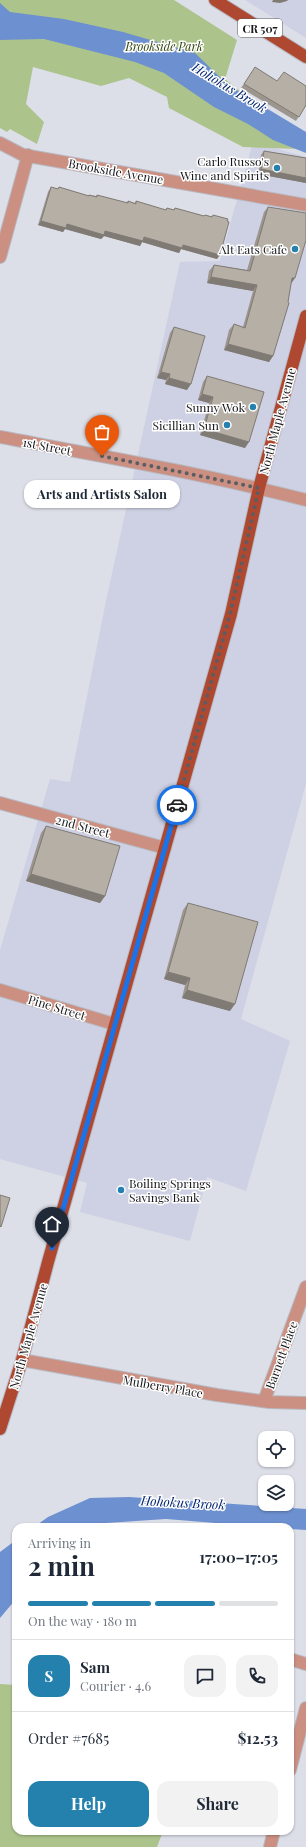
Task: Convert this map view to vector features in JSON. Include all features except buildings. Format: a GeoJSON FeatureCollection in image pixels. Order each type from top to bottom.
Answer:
{"type":"FeatureCollection","features":[{"type":"Feature","properties":{"kind":"main road","name":"CR 507"},"geometry":{"type":"LineString","coordinates":[[215,0],[306,57]]}},
{"type":"Feature","properties":{"kind":"main road","name":"North Maple Avenue"},"geometry":{"type":"LineString","coordinates":[[0,1429],[22,1360],[114,1024],[166,848],[230,614],[259,488],[306,316]]}},
{"type":"Feature","properties":{"kind":"street","name":"Brookside Avenue"},"geometry":{"type":"LineString","coordinates":[[0,142],[28,155],[306,206]]}},
{"type":"Feature","properties":{"kind":"street"},"geometry":{"type":"LineString","coordinates":[[0,257],[28,155]]}},
{"type":"Feature","properties":{"kind":"street","name":"1st Street"},"geometry":{"type":"LineString","coordinates":[[0,437],[259,488],[306,500]]}},
{"type":"Feature","properties":{"kind":"street","name":"2nd Street"},"geometry":{"type":"LineString","coordinates":[[0,803],[166,848]]}},
{"type":"Feature","properties":{"kind":"street","name":"Pine Street"},"geometry":{"type":"LineString","coordinates":[[0,990],[114,1024]]}},
{"type":"Feature","properties":{"kind":"street","name":"Barnett Place"},"geometry":{"type":"LineString","coordinates":[[264,1401],[306,1287]]}},
{"type":"Feature","properties":{"kind":"street","name":"Mulberry Place"},"geometry":{"type":"LineString","coordinates":[[22,1360],[217,1396],[264,1401],[306,1403]]}},
{"type":"Feature","properties":{"kind":"street"},"geometry":{"type":"LineString","coordinates":[[294,1660],[306,1664]]}},
{"type":"Feature","properties":{"kind":"street"},"geometry":{"type":"LineString","coordinates":[[294,1754],[306,1708]]}},
{"type":"Feature","properties":{"kind":"street"},"geometry":{"type":"LineString","coordinates":[[270,1847],[273,1835]]}},
{"type":"Feature","properties":{"kind":"shaded area"},"geometry":{"type":"Polygon","coordinates":[[[245,0],[306,0],[306,38],[245,0]]]}},
{"type":"Feature","properties":{"kind":"shaded area"},"geometry":{"type":"Polygon","coordinates":[[[253,142],[306,157],[306,784],[241,1019],[290,1041],[246,1191],[207,1177],[190,1241],[80,1212],[87,1183],[0,1159],[0,950],[50,779],[70,782],[106,601],[180,262],[220,261],[253,142]]]}},
{"type":"Feature","properties":{"kind":"green space","name":"Brookside Park"},"geometry":{"type":"Polygon","coordinates":[[[0,0],[174,0],[237,40],[225,79],[247,97],[262,116],[305,152],[300,149],[243,147],[169,108],[167,97],[129,78],[101,86],[33,67],[26,104],[44,122],[37,144],[10,129],[7,132],[0,128],[0,0]]]}},
{"type":"Feature","properties":{"kind":"green space"},"geometry":{"type":"Polygon","coordinates":[[[0,1684],[12,1685],[12,1835],[162,1835],[157,1847],[0,1847],[0,1684]]]}},
{"type":"Feature","properties":{"kind":"water","name":"Hohokus Brook"},"geometry":{"type":"Polygon","coordinates":[[[0,3],[10,12],[64,19],[123,32],[195,53],[228,85],[306,132],[306,153],[273,140],[248,124],[214,107],[164,73],[135,62],[44,39],[0,40],[0,3]]]}},
{"type":"Feature","properties":{"kind":"water","name":"Hohokus Brook"},"geometry":{"type":"Polygon","coordinates":[[[129,1497],[258,1506],[258,1511],[294,1511],[294,1508],[306,1509],[306,1530],[294,1529],[294,1523],[216,1523],[166,1519],[106,1523],[40,1523],[48,1517],[90,1498],[129,1497]]]}},
{"type":"Feature","properties":{"kind":"water"},"geometry":{"type":"Polygon","coordinates":[[[12,1543],[12,1604],[0,1618],[0,1552],[12,1543]]]}},
{"type":"Feature","properties":{"kind":"way so far"},"geometry":{"type":"LineString","coordinates":[[102,456],[259,488],[230,614],[177,805]]}},
{"type":"Feature","properties":{"kind":"place","name":"Carlo Russo's Wine and Spirits"},"geometry":{"type":"Point","coordinates":[277,168]}},
{"type":"Feature","properties":{"kind":"place","name":"Alt Eats Cafe"},"geometry":{"type":"Point","coordinates":[295,249]}},
{"type":"Feature","properties":{"kind":"place","name":"Sunny Wok"},"geometry":{"type":"Point","coordinates":[253,407]}},
{"type":"Feature","properties":{"kind":"place","name":"Sicillian Sun"},"geometry":{"type":"Point","coordinates":[227,425]}},
{"type":"Feature","properties":{"kind":"place","name":"Arts and Artists Salon"},"geometry":{"type":"Point","coordinates":[102,456]}},
{"type":"Feature","properties":{"kind":"place","name":"Boiling Springs Savings Bank"},"geometry":{"type":"Point","coordinates":[121,1190]}},
{"type":"Feature","properties":{"kind":"route"},"geometry":{"type":"LineString","coordinates":[[52,1248],[177,805]]}}]}
